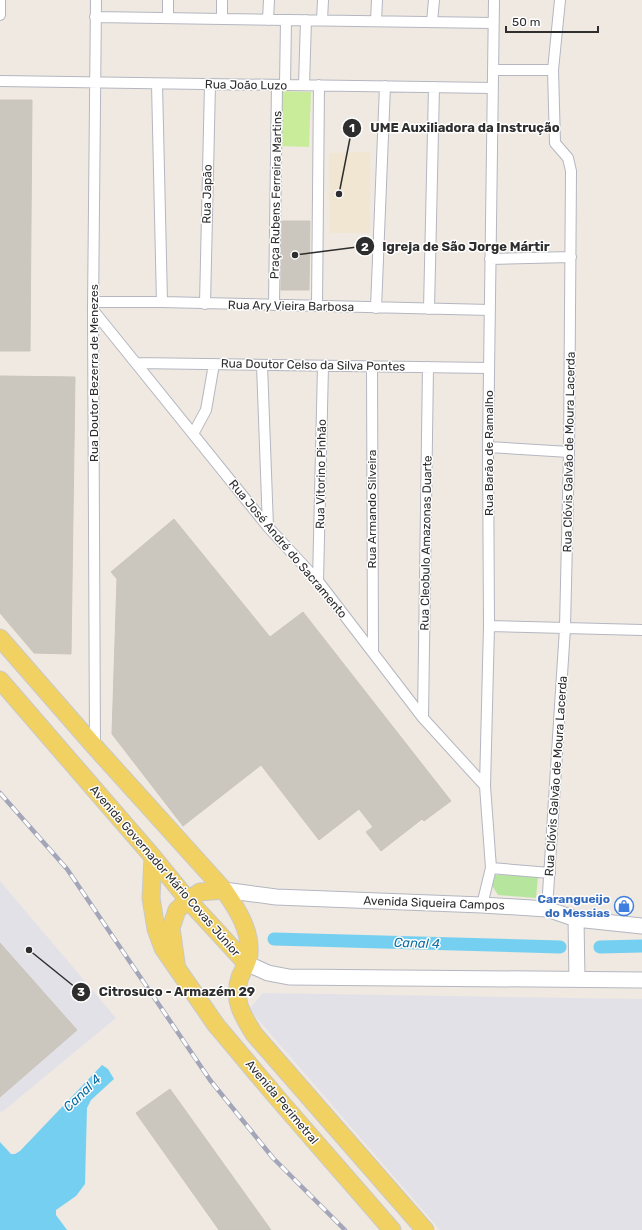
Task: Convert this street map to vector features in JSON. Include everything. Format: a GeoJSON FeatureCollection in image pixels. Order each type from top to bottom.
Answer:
{"type":"FeatureCollection","features":[{"type":"Feature","properties":{"kind":"main road","name":"Avenida Governador Mário Covas Júnior"},"geometry":{"type":"LineString","coordinates":[[0,638],[95,747],[224,890],[237,909],[246,931],[249,942],[249,956],[246,963],[188,900],[153,857],[0,680]]}},
{"type":"Feature","properties":{"kind":"main road","name":"Avenida Perimetral"},"geometry":{"type":"LineString","coordinates":[[153,857],[151,898],[156,929],[163,948],[216,1025],[392,1230]]}},
{"type":"Feature","properties":{"kind":"main road"},"geometry":{"type":"LineString","coordinates":[[178,969],[171,928],[176,910],[200,892],[224,890]]}},
{"type":"Feature","properties":{"kind":"main road","name":"Avenida Siqueira Campos"},"geometry":{"type":"LineString","coordinates":[[224,890],[276,897],[547,909],[576,923],[642,926]]}},
{"type":"Feature","properties":{"kind":"main road"},"geometry":{"type":"LineString","coordinates":[[576,923],[577,973]]}},
{"type":"Feature","properties":{"kind":"main road","name":"Avenida Perimetral"},"geometry":{"type":"LineString","coordinates":[[246,963],[240,978],[237,995],[241,1014],[254,1034],[425,1230]]}},
{"type":"Feature","properties":{"kind":"main road"},"geometry":{"type":"LineString","coordinates":[[246,963],[268,973],[289,977],[577,973],[642,980]]}},
{"type":"Feature","properties":{"kind":"street"},"geometry":{"type":"LineString","coordinates":[[0,0],[0,15]]}},
{"type":"Feature","properties":{"kind":"street","name":"Rua Doutor Bezerra de Menezes"},"geometry":{"type":"LineString","coordinates":[[95,747],[93,306],[96,0]]}},
{"type":"Feature","properties":{"kind":"street"},"geometry":{"type":"LineString","coordinates":[[168,0],[168,18]]}},
{"type":"Feature","properties":{"kind":"street"},"geometry":{"type":"LineString","coordinates":[[222,0],[222,19]]}},
{"type":"Feature","properties":{"kind":"street"},"geometry":{"type":"LineString","coordinates":[[268,20],[269,0]]}},
{"type":"Feature","properties":{"kind":"street"},"geometry":{"type":"LineString","coordinates":[[322,20],[323,0]]}},
{"type":"Feature","properties":{"kind":"street"},"geometry":{"type":"LineString","coordinates":[[376,21],[377,0]]}},
{"type":"Feature","properties":{"kind":"street"},"geometry":{"type":"LineString","coordinates":[[432,22],[434,0]]}},
{"type":"Feature","properties":{"kind":"street","name":"Rua Barão de Ramalho"},"geometry":{"type":"LineString","coordinates":[[482,905],[491,868],[485,786],[489,626],[488,447],[494,0]]}},
{"type":"Feature","properties":{"kind":"street","name":"Rua Clóvis Galvão de Moura Lacerda"},"geometry":{"type":"LineString","coordinates":[[547,909],[565,628],[569,452],[571,171],[568,158],[555,143],[553,70],[560,0]]}},
{"type":"Feature","properties":{"kind":"street"},"geometry":{"type":"LineString","coordinates":[[95,17],[493,23]]}},
{"type":"Feature","properties":{"kind":"street","name":"Praça Rubens Ferreira Martins"},"geometry":{"type":"LineString","coordinates":[[274,305],[281,85],[286,20]]}},
{"type":"Feature","properties":{"kind":"street"},"geometry":{"type":"LineString","coordinates":[[304,85],[306,20]]}},
{"type":"Feature","properties":{"kind":"street"},"geometry":{"type":"LineString","coordinates":[[493,70],[553,70]]}},
{"type":"Feature","properties":{"kind":"street","name":"Rua João Luzo"},"geometry":{"type":"LineString","coordinates":[[0,81],[492,88]]}},
{"type":"Feature","properties":{"kind":"street"},"geometry":{"type":"LineString","coordinates":[[157,84],[162,302]]}},
{"type":"Feature","properties":{"kind":"street","name":"Rua Japão"},"geometry":{"type":"LineString","coordinates":[[205,304],[210,84]]}},
{"type":"Feature","properties":{"kind":"street"},"geometry":{"type":"LineString","coordinates":[[317,306],[319,86]]}},
{"type":"Feature","properties":{"kind":"street"},"geometry":{"type":"LineString","coordinates":[[376,308],[385,86]]}},
{"type":"Feature","properties":{"kind":"street"},"geometry":{"type":"LineString","coordinates":[[429,309],[434,87]]}},
{"type":"Feature","properties":{"kind":"street"},"geometry":{"type":"LineString","coordinates":[[490,259],[571,257]]}},
{"type":"Feature","properties":{"kind":"street","name":"Rua Ary Vieira Barbosa"},"geometry":{"type":"LineString","coordinates":[[93,306],[162,302],[490,310]]}},
{"type":"Feature","properties":{"kind":"street","name":"Rua José André do Sacramento"},"geometry":{"type":"LineString","coordinates":[[93,306],[268,527],[318,581],[423,718],[485,786]]}},
{"type":"Feature","properties":{"kind":"street","name":"Rua Doutor Celso da Silva Pontes"},"geometry":{"type":"LineString","coordinates":[[137,363],[489,368]]}},
{"type":"Feature","properties":{"kind":"street"},"geometry":{"type":"LineString","coordinates":[[193,434],[206,410],[214,364]]}},
{"type":"Feature","properties":{"kind":"street"},"geometry":{"type":"LineString","coordinates":[[262,365],[268,527]]}},
{"type":"Feature","properties":{"kind":"street","name":"Rua Vitorino Pinhão"},"geometry":{"type":"LineString","coordinates":[[318,581],[323,366]]}},
{"type":"Feature","properties":{"kind":"street","name":"Rua Armando Silveira"},"geometry":{"type":"LineString","coordinates":[[372,367],[373,651]]}},
{"type":"Feature","properties":{"kind":"street","name":"Rua Cleobulo Amazonas Duarte"},"geometry":{"type":"LineString","coordinates":[[423,718],[428,367]]}},
{"type":"Feature","properties":{"kind":"street"},"geometry":{"type":"LineString","coordinates":[[488,447],[569,452]]}},
{"type":"Feature","properties":{"kind":"street"},"geometry":{"type":"LineString","coordinates":[[489,626],[642,630]]}},
{"type":"Feature","properties":{"kind":"street"},"geometry":{"type":"LineString","coordinates":[[491,868],[550,873]]}},
{"type":"Feature","properties":{"kind":"shaded area"},"geometry":{"type":"Polygon","coordinates":[[[370,152],[370,233],[330,233],[329,153],[370,152]]]}},
{"type":"Feature","properties":{"kind":"shaded area"},"geometry":{"type":"Polygon","coordinates":[[[0,881],[116,1018],[2,1112],[0,1111],[0,881]]]}},
{"type":"Feature","properties":{"kind":"shaded area"},"geometry":{"type":"Polygon","coordinates":[[[263,993],[642,999],[642,1230],[440,1230],[249,1009],[263,993]]]}},
{"type":"Feature","properties":{"kind":"green space"},"geometry":{"type":"Polygon","coordinates":[[[279,91],[311,92],[309,147],[279,146],[279,91]]]}},
{"type":"Feature","properties":{"kind":"green space"},"geometry":{"type":"Polygon","coordinates":[[[494,875],[538,876],[536,898],[498,895],[491,884],[494,875]]]}},
{"type":"Feature","properties":{"kind":"water"},"geometry":{"type":"Polygon","coordinates":[[[102,1065],[108,1069],[114,1079],[91,1100],[87,1108],[85,1184],[76,1196],[56,1210],[56,1215],[67,1230],[0,1230],[0,1142],[11,1154],[15,1154],[20,1151],[102,1065]]]}},
{"type":"Feature","properties":{"kind":"building"},"geometry":{"type":"Polygon","coordinates":[[[0,100],[32,100],[30,351],[0,351],[0,100]]]}},
{"type":"Feature","properties":{"kind":"building"},"geometry":{"type":"Polygon","coordinates":[[[282,221],[310,221],[309,290],[281,290],[282,221]]]}},
{"type":"Feature","properties":{"kind":"building"},"geometry":{"type":"Polygon","coordinates":[[[0,376],[75,377],[71,654],[34,653],[0,613],[0,376]]]}},
{"type":"Feature","properties":{"kind":"building"},"geometry":{"type":"Polygon","coordinates":[[[174,519],[270,637],[303,612],[451,801],[424,821],[422,819],[381,851],[366,832],[373,827],[359,809],[319,840],[261,765],[183,826],[112,734],[117,579],[111,572],[174,519]]]}},
{"type":"Feature","properties":{"kind":"building"},"geometry":{"type":"Polygon","coordinates":[[[0,943],[77,1030],[0,1097],[0,943]]]}},
{"type":"Feature","properties":{"kind":"building"},"geometry":{"type":"Polygon","coordinates":[[[170,1089],[271,1230],[219,1230],[136,1113],[170,1089]]]}},
{"type":"Feature","properties":{"kind":"waterway","name":"Canal 4"},"geometry":{"type":"LineString","coordinates":[[274,939],[560,947]]}},
{"type":"Feature","properties":{"kind":"waterway","name":"Canal 4"},"geometry":{"type":"LineString","coordinates":[[600,947],[642,946]]}},
{"type":"Feature","properties":{"kind":"railway"},"geometry":{"type":"LineString","coordinates":[[0,793],[67,869],[210,1080],[273,1158],[345,1230]]}},
{"type":"Feature","properties":{"kind":"place","name":"UME Auxiliadora da Instrução"},"geometry":{"type":"Point","coordinates":[339,194]}},
{"type":"Feature","properties":{"kind":"place","name":"Igreja de São Jorge Mártir"},"geometry":{"type":"Point","coordinates":[295,255]}},
{"type":"Feature","properties":{"kind":"place","name":"Carangueijo do Messias"},"geometry":{"type":"Point","coordinates":[624,906]}},
{"type":"Feature","properties":{"kind":"place","name":"Citrosuco - Armazém 29"},"geometry":{"type":"Point","coordinates":[29,950]}}]}
